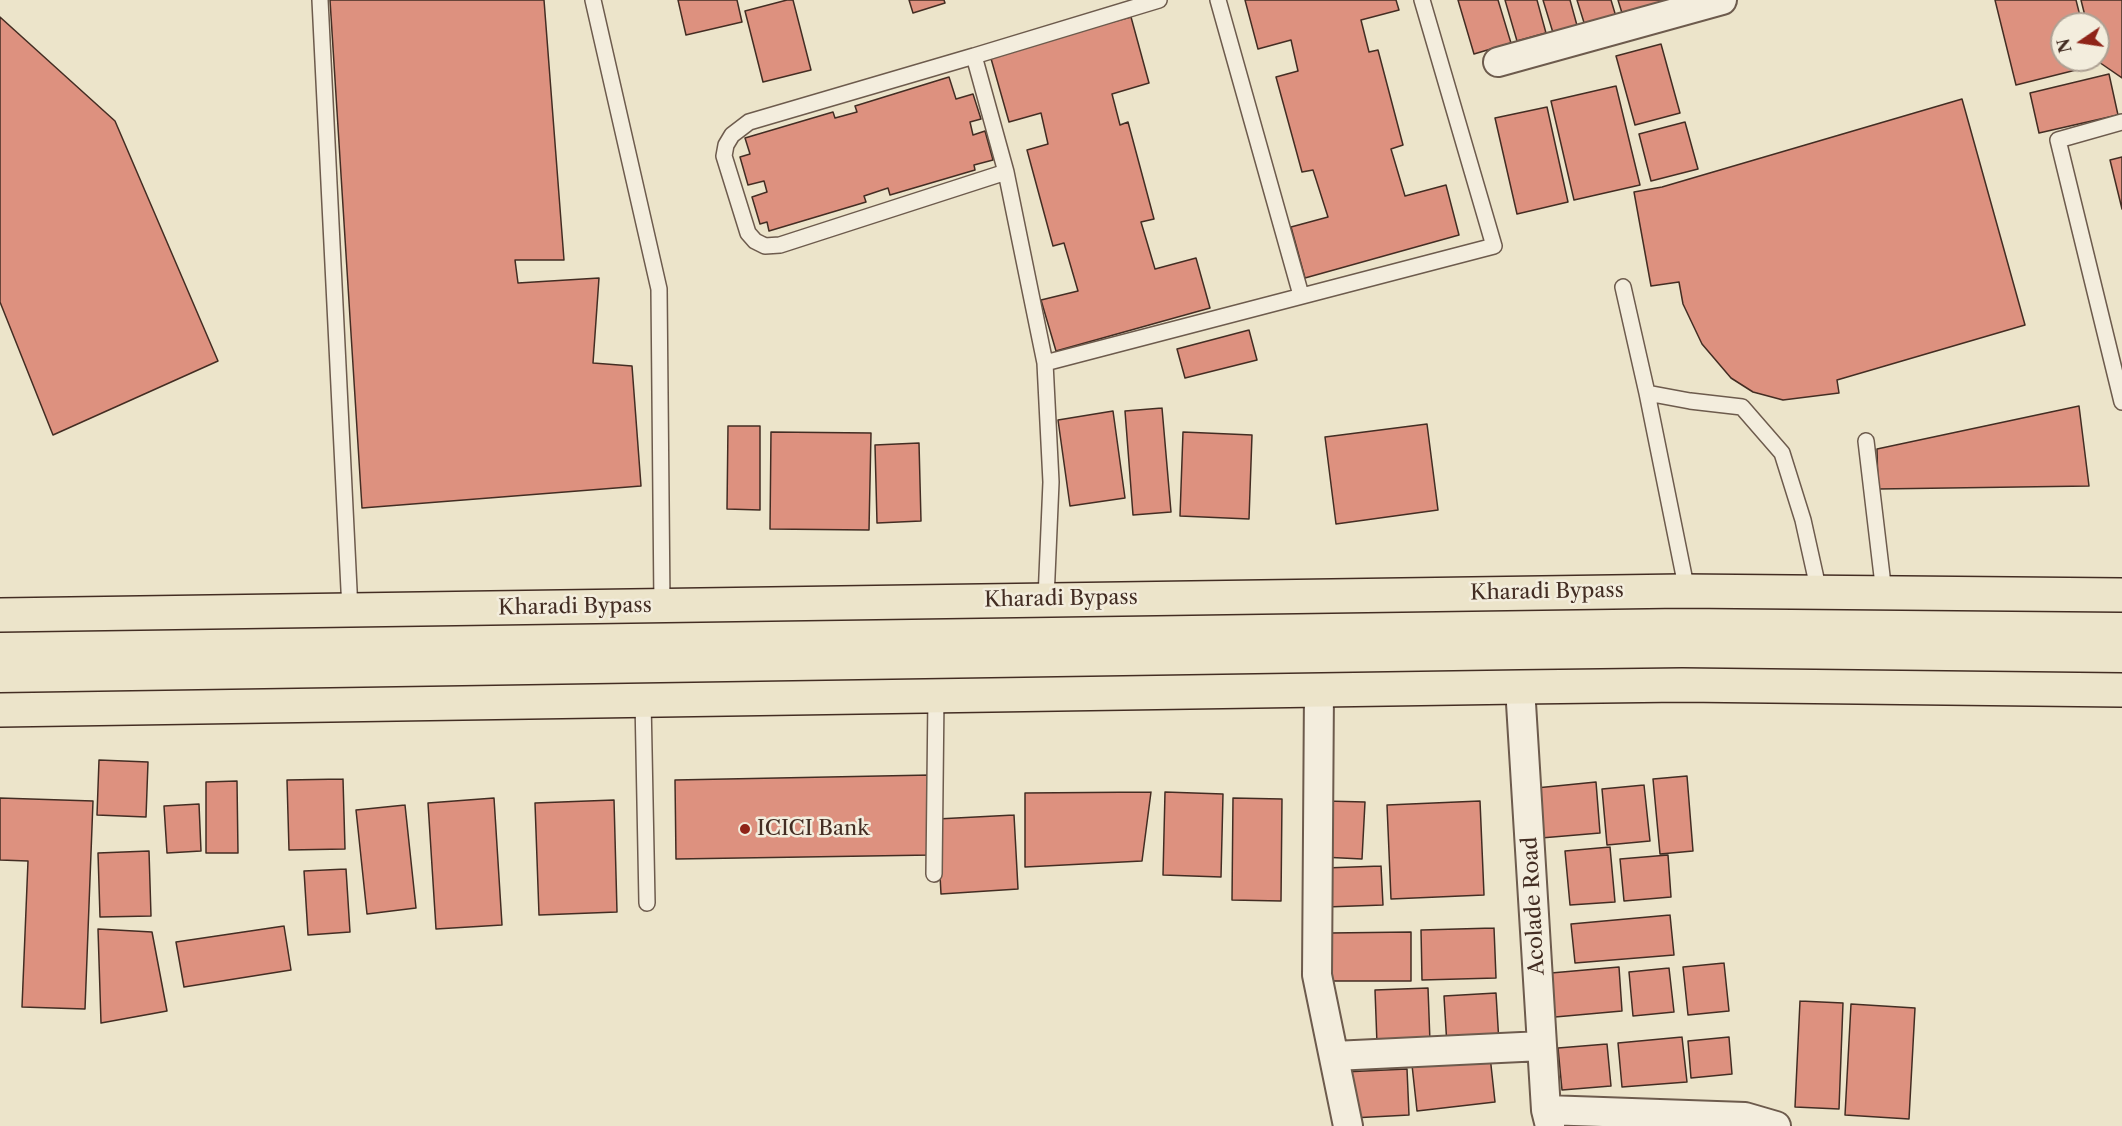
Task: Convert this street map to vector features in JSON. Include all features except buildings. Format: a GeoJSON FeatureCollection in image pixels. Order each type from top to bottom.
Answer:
{"type":"FeatureCollection","features":[{"type":"Feature","properties":{"kind":"highway","name":"Kharadi Bypass"},"geometry":{"type":"LineString","coordinates":[[0,615],[1687,591],[2122,596]]}},
{"type":"Feature","properties":{"kind":"highway"},"geometry":{"type":"LineString","coordinates":[[0,710],[1520,687],[1694,686],[2122,690]]}},
{"type":"Feature","properties":{"kind":"street"},"geometry":{"type":"LineString","coordinates":[[1498,62],[1722,0]]}},
{"type":"Feature","properties":{"kind":"street","name":"Acolade Road"},"geometry":{"type":"LineString","coordinates":[[1520,687],[1548,1118]]}},
{"type":"Feature","properties":{"kind":"street"},"geometry":{"type":"LineString","coordinates":[[1319,690],[1317,975],[1348,1126]]}},
{"type":"Feature","properties":{"kind":"street"},"geometry":{"type":"LineString","coordinates":[[1334,1056],[1542,1046]]}},
{"type":"Feature","properties":{"kind":"street"},"geometry":{"type":"LineString","coordinates":[[1548,1118],[1745,1117],[1776,1126]]}},
{"type":"Feature","properties":{"kind":"lane"},"geometry":{"type":"LineString","coordinates":[[320,0],[350,610]]}},
{"type":"Feature","properties":{"kind":"lane"},"geometry":{"type":"LineString","coordinates":[[592,0],[659,289],[662,606]]}},
{"type":"Feature","properties":{"kind":"lane"},"geometry":{"type":"LineString","coordinates":[[1006,172],[780,245],[765,246],[755,241],[748,233],[724,156],[726,145],[732,135],[749,122],[1159,0]]}},
{"type":"Feature","properties":{"kind":"lane"},"geometry":{"type":"LineString","coordinates":[[1218,0],[1301,295]]}},
{"type":"Feature","properties":{"kind":"lane"},"geometry":{"type":"LineString","coordinates":[[1045,363],[1494,246],[1422,0]]}},
{"type":"Feature","properties":{"kind":"lane"},"geometry":{"type":"LineString","coordinates":[[974,56],[1006,172],[1045,363],[1051,482],[1046,599]]}},
{"type":"Feature","properties":{"kind":"lane"},"geometry":{"type":"LineString","coordinates":[[2122,122],[2058,140],[2122,401]]}},
{"type":"Feature","properties":{"kind":"lane"},"geometry":{"type":"LineString","coordinates":[[1623,287],[1687,591]]}},
{"type":"Feature","properties":{"kind":"lane"},"geometry":{"type":"LineString","coordinates":[[1647,393],[1742,407],[1782,453],[1803,520],[1819,592]]}},
{"type":"Feature","properties":{"kind":"lane"},"geometry":{"type":"LineString","coordinates":[[1866,441],[1884,593]]}},
{"type":"Feature","properties":{"kind":"lane"},"geometry":{"type":"LineString","coordinates":[[934,874],[936,696]]}},
{"type":"Feature","properties":{"kind":"lane"},"geometry":{"type":"LineString","coordinates":[[643,700],[647,903]]}},
{"type":"Feature","properties":{"kind":"place","name":"ICICI Bank"},"geometry":{"type":"Point","coordinates":[745,829]}}]}
